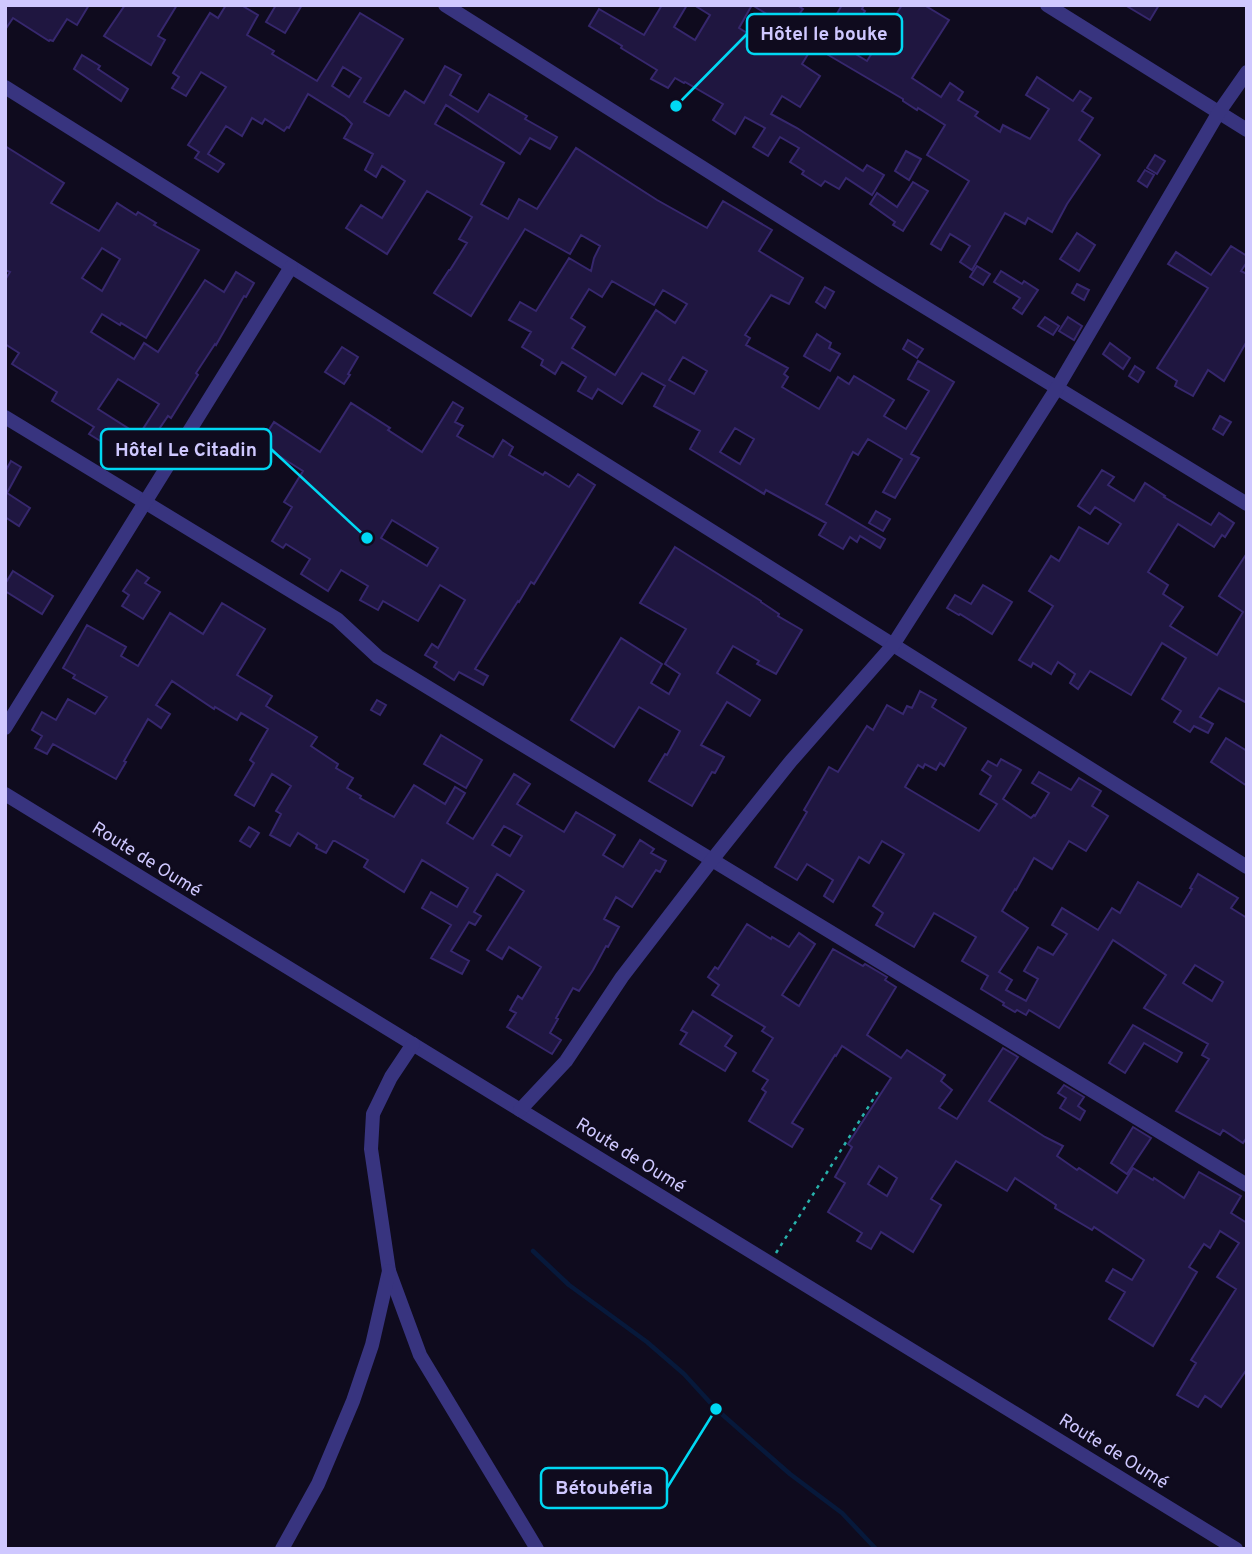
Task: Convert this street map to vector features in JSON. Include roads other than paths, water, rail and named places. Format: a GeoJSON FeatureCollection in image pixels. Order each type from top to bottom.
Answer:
{"type":"FeatureCollection","features":[{"type":"Feature","properties":{"kind":"street"},"geometry":{"type":"LineString","coordinates":[[445,5],[882,281],[1247,504]]}},
{"type":"Feature","properties":{"kind":"street"},"geometry":{"type":"LineString","coordinates":[[1047,5],[1247,130]]}},
{"type":"Feature","properties":{"kind":"street"},"geometry":{"type":"LineString","coordinates":[[520,1110],[566,1061],[622,977],[790,761],[893,645],[1057,388],[1219,112],[1247,72]]}},
{"type":"Feature","properties":{"kind":"street"},"geometry":{"type":"LineString","coordinates":[[5,87],[1247,867]]}},
{"type":"Feature","properties":{"kind":"street"},"geometry":{"type":"LineString","coordinates":[[5,728],[291,267]]}},
{"type":"Feature","properties":{"kind":"street"},"geometry":{"type":"LineString","coordinates":[[5,417],[337,619],[378,657],[1247,1185]]}},
{"type":"Feature","properties":{"kind":"street","name":"Route de Oumé"},"geometry":{"type":"LineString","coordinates":[[5,794],[1236,1549]]}},
{"type":"Feature","properties":{"kind":"street"},"geometry":{"type":"LineString","coordinates":[[413,1044],[391,1077],[373,1114],[371,1149],[389,1272],[420,1356],[537,1549]]}},
{"type":"Feature","properties":{"kind":"street"},"geometry":{"type":"LineString","coordinates":[[282,1549],[318,1483],[354,1401],[372,1345],[389,1272]]}},
{"type":"Feature","properties":{"kind":"waterway"},"geometry":{"type":"LineString","coordinates":[[533,1251],[569,1285],[647,1342],[684,1374],[716,1409],[790,1474],[842,1513],[876,1549]]}},
{"type":"Feature","properties":{"kind":"place","name":"Hôtel le bouke"},"geometry":{"type":"Point","coordinates":[676,106]}},
{"type":"Feature","properties":{"kind":"place","name":"Hôtel Le Citadin"},"geometry":{"type":"Point","coordinates":[367,538]}},
{"type":"Feature","properties":{"kind":"place","name":"Bétoubéfia"},"geometry":{"type":"Point","coordinates":[716,1409]}}]}
